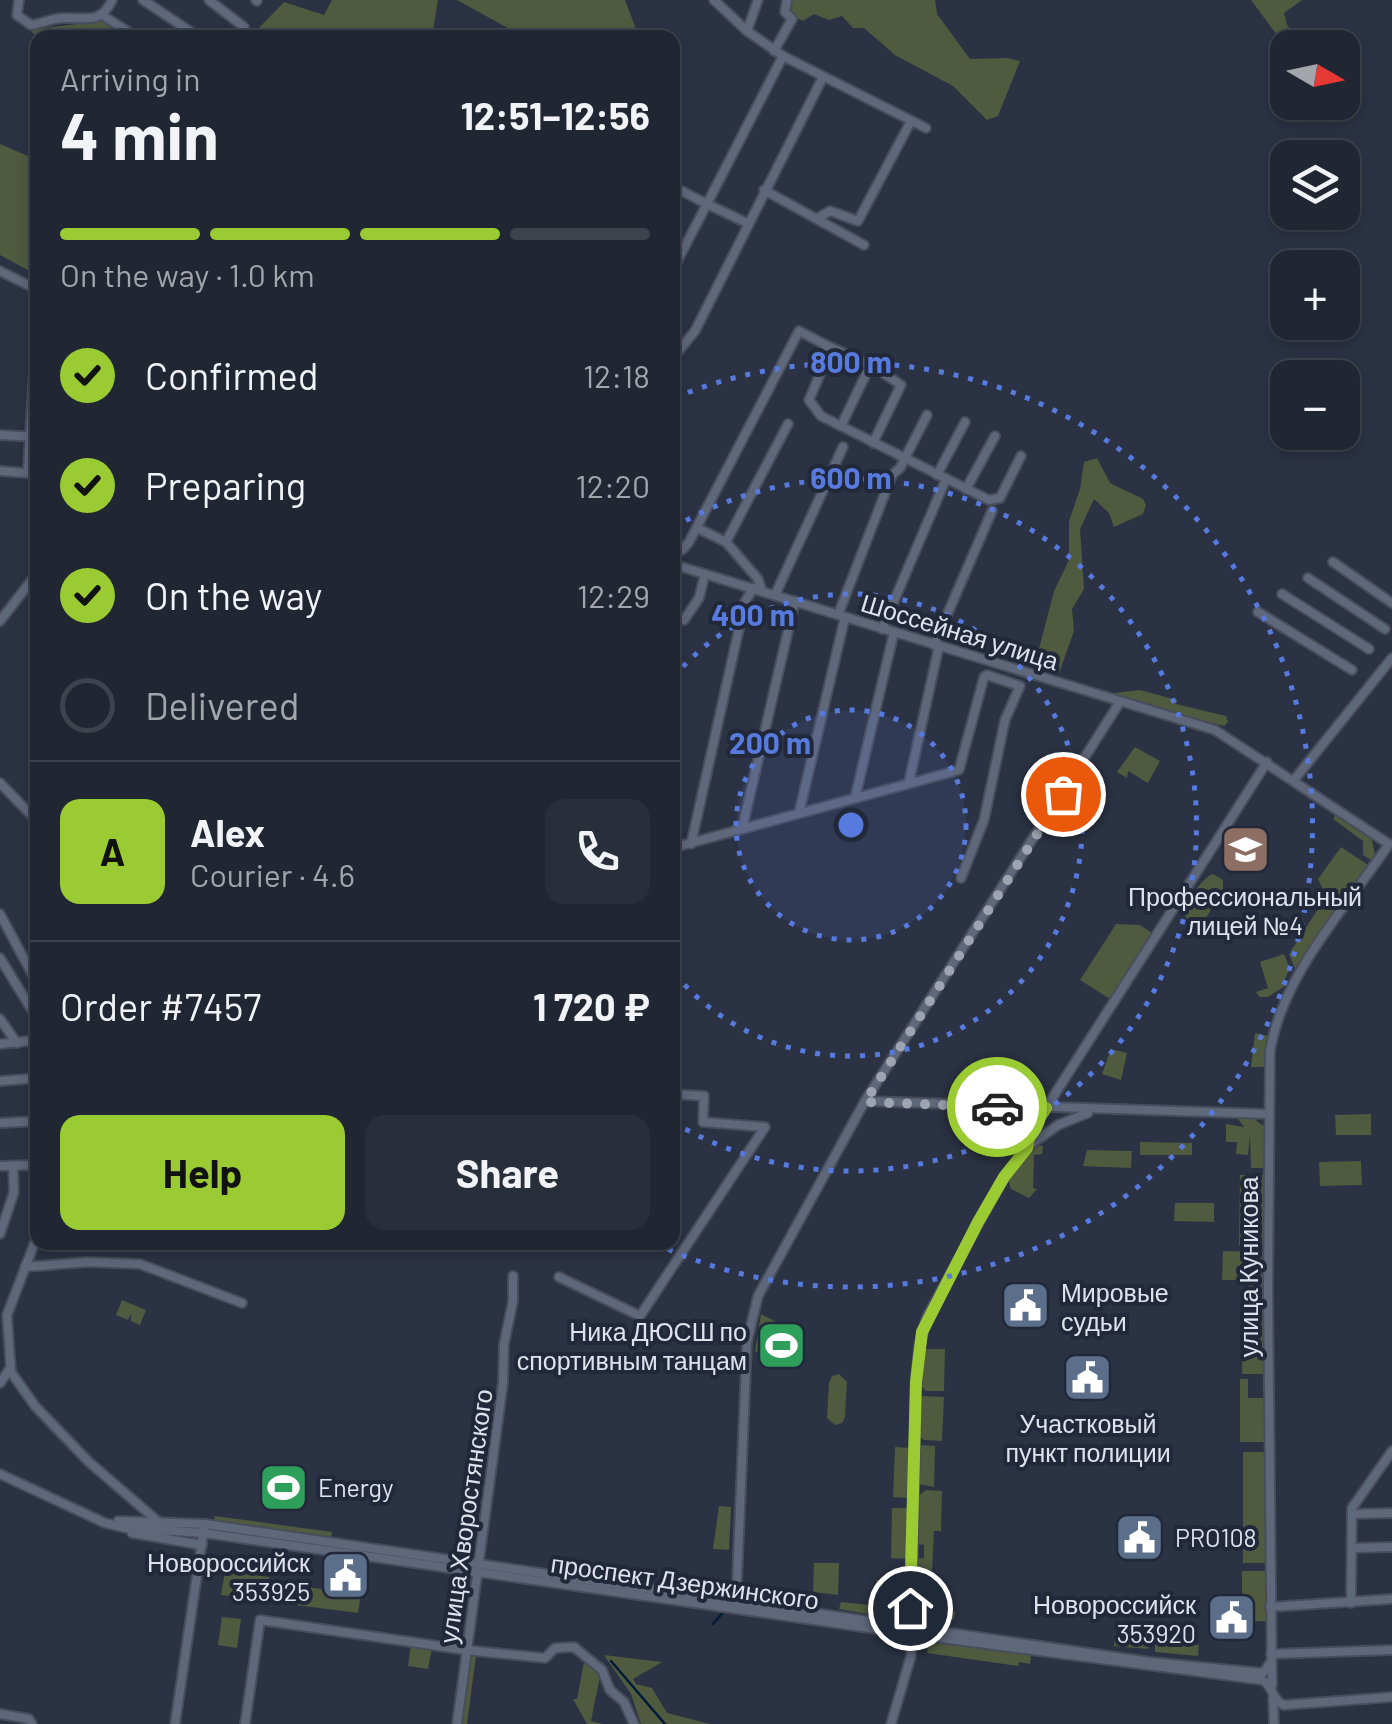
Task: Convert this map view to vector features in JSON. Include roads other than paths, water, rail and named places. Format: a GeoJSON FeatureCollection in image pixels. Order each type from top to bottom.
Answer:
{"type":"FeatureCollection","features":[{"type":"Feature","properties":{"kind":"street"},"geometry":{"type":"LineString","coordinates":[[19,0],[16,11],[25,24],[36,25],[61,18],[84,21],[102,15],[112,0]]}},
{"type":"Feature","properties":{"kind":"street"},"geometry":{"type":"LineString","coordinates":[[143,0],[188,30]]}},
{"type":"Feature","properties":{"kind":"street"},"geometry":{"type":"LineString","coordinates":[[209,0],[244,27]]}},
{"type":"Feature","properties":{"kind":"street"},"geometry":{"type":"LineString","coordinates":[[714,0],[778,54],[926,128]]}},
{"type":"Feature","properties":{"kind":"street"},"geometry":{"type":"LineString","coordinates":[[748,31],[758,0]]}},
{"type":"Feature","properties":{"kind":"street"},"geometry":{"type":"LineString","coordinates":[[680,254],[778,54],[792,19],[785,12],[787,0]]}},
{"type":"Feature","properties":{"kind":"street"},"geometry":{"type":"LineString","coordinates":[[102,15],[125,30]]}},
{"type":"Feature","properties":{"kind":"street"},"geometry":{"type":"LineString","coordinates":[[680,349],[695,331],[824,78]]}},
{"type":"Feature","properties":{"kind":"street"},"geometry":{"type":"LineString","coordinates":[[818,218],[826,210],[852,222],[860,219],[911,121]]}},
{"type":"Feature","properties":{"kind":"street"},"geometry":{"type":"LineString","coordinates":[[680,190],[748,223]]}},
{"type":"Feature","properties":{"kind":"street"},"geometry":{"type":"LineString","coordinates":[[764,190],[864,244]]}},
{"type":"Feature","properties":{"kind":"street"},"geometry":{"type":"LineString","coordinates":[[0,271],[30,286]]}},
{"type":"Feature","properties":{"kind":"street"},"geometry":{"type":"LineString","coordinates":[[680,548],[686,547],[799,330],[901,385],[873,443]]}},
{"type":"Feature","properties":{"kind":"street"},"geometry":{"type":"LineString","coordinates":[[824,344],[828,362],[809,400],[818,414],[988,500],[997,500],[1021,456]]}},
{"type":"Feature","properties":{"kind":"street"},"geometry":{"type":"LineString","coordinates":[[841,426],[870,366]]}},
{"type":"Feature","properties":{"kind":"street"},"geometry":{"type":"LineString","coordinates":[[799,813],[841,616],[892,476],[927,415]]}},
{"type":"Feature","properties":{"kind":"street"},"geometry":{"type":"LineString","coordinates":[[882,628],[965,422]]}},
{"type":"Feature","properties":{"kind":"street"},"geometry":{"type":"LineString","coordinates":[[726,542],[788,424]]}},
{"type":"Feature","properties":{"kind":"street"},"geometry":{"type":"LineString","coordinates":[[0,435],[30,437]]}},
{"type":"Feature","properties":{"kind":"street"},"geometry":{"type":"LineString","coordinates":[[966,489],[995,436]]}},
{"type":"Feature","properties":{"kind":"street"},"geometry":{"type":"LineString","coordinates":[[775,595],[843,447]]}},
{"type":"Feature","properties":{"kind":"street"},"geometry":{"type":"LineString","coordinates":[[0,471],[30,473]]}},
{"type":"Feature","properties":{"kind":"street"},"geometry":{"type":"LineString","coordinates":[[909,782],[936,646],[992,511]]}},
{"type":"Feature","properties":{"kind":"street"},"geometry":{"type":"LineString","coordinates":[[691,844],[745,602],[758,589],[758,579],[726,542],[696,528]]}},
{"type":"Feature","properties":{"kind":"street"},"geometry":{"type":"LineString","coordinates":[[1332,562],[1392,603]]}},
{"type":"Feature","properties":{"kind":"street","name":"Шоссейная улица"},"geometry":{"type":"LineString","coordinates":[[680,566],[1215,730],[1334,806],[1391,848]]}},
{"type":"Feature","properties":{"kind":"street"},"geometry":{"type":"LineString","coordinates":[[684,620],[698,598],[705,574]]}},
{"type":"Feature","properties":{"kind":"street"},"geometry":{"type":"LineString","coordinates":[[1308,578],[1384,629]]}},
{"type":"Feature","properties":{"kind":"street"},"geometry":{"type":"LineString","coordinates":[[0,621],[30,582]]}},
{"type":"Feature","properties":{"kind":"street"},"geometry":{"type":"LineString","coordinates":[[1282,594],[1368,649]]}},
{"type":"Feature","properties":{"kind":"street"},"geometry":{"type":"LineString","coordinates":[[742,829],[796,601]]}},
{"type":"Feature","properties":{"kind":"street"},"geometry":{"type":"LineString","coordinates":[[1258,612],[1352,670]]}},
{"type":"Feature","properties":{"kind":"street"},"geometry":{"type":"LineString","coordinates":[[855,798],[894,632]]}},
{"type":"Feature","properties":{"kind":"street"},"geometry":{"type":"LineString","coordinates":[[1294,780],[1392,658]]}},
{"type":"Feature","properties":{"kind":"street"},"geometry":{"type":"LineString","coordinates":[[961,878],[984,820],[1006,720],[1030,673]]}},
{"type":"Feature","properties":{"kind":"street"},"geometry":{"type":"LineString","coordinates":[[680,846],[961,768],[985,675],[1020,686]]}},
{"type":"Feature","properties":{"kind":"street"},"geometry":{"type":"LineString","coordinates":[[736,1605],[747,1342],[753,1311],[786,1242],[865,1102],[1120,702]]}},
{"type":"Feature","properties":{"kind":"street"},"geometry":{"type":"LineString","coordinates":[[1027,1148],[1030,1133],[1267,762]]}},
{"type":"Feature","properties":{"kind":"street"},"geometry":{"type":"LineString","coordinates":[[0,783],[30,814]]}},
{"type":"Feature","properties":{"kind":"street"},"geometry":{"type":"LineString","coordinates":[[1375,834],[1380,847],[1376,862]]}},
{"type":"Feature","properties":{"kind":"street","name":"улица Куникова"},"geometry":{"type":"LineString","coordinates":[[1271,1658],[1270,1051],[1282,1003],[1376,862],[1391,848]]}},
{"type":"Feature","properties":{"kind":"street"},"geometry":{"type":"LineString","coordinates":[[0,914],[30,970]]}},
{"type":"Feature","properties":{"kind":"street"},"geometry":{"type":"LineString","coordinates":[[0,958],[30,1007]]}},
{"type":"Feature","properties":{"kind":"street"},"geometry":{"type":"LineString","coordinates":[[0,1020],[17,1043]]}},
{"type":"Feature","properties":{"kind":"street"},"geometry":{"type":"LineString","coordinates":[[0,1044],[30,1041]]}},
{"type":"Feature","properties":{"kind":"street"},"geometry":{"type":"LineString","coordinates":[[0,1081],[30,1079]]}},
{"type":"Feature","properties":{"kind":"street"},"geometry":{"type":"LineString","coordinates":[[560,1277],[640,1316],[765,1127],[702,1122],[704,1096],[680,1094]]}},
{"type":"Feature","properties":{"kind":"street"},"geometry":{"type":"LineString","coordinates":[[865,1102],[1268,1114]]}},
{"type":"Feature","properties":{"kind":"street"},"geometry":{"type":"LineString","coordinates":[[1058,1108],[1074,1117]]}},
{"type":"Feature","properties":{"kind":"street"},"geometry":{"type":"LineString","coordinates":[[891,1724],[908,1672],[916,1382],[922,1332],[998,1186],[1027,1148],[1074,1117],[1098,1111]]}},
{"type":"Feature","properties":{"kind":"street"},"geometry":{"type":"LineString","coordinates":[[0,1123],[30,1121]]}},
{"type":"Feature","properties":{"kind":"street"},"geometry":{"type":"LineString","coordinates":[[0,1166],[30,1165]]}},
{"type":"Feature","properties":{"kind":"street"},"geometry":{"type":"LineString","coordinates":[[0,1234],[11,1203],[14,1166]]}},
{"type":"Feature","properties":{"kind":"street"},"geometry":{"type":"LineString","coordinates":[[0,1204],[11,1203]]}},
{"type":"Feature","properties":{"kind":"street"},"geometry":{"type":"LineString","coordinates":[[32,1250],[7,1316],[7,1380],[156,1522]]}},
{"type":"Feature","properties":{"kind":"street"},"geometry":{"type":"LineString","coordinates":[[25,1267],[87,1262],[140,1264],[242,1303]]}},
{"type":"Feature","properties":{"kind":"street","name":"улица Хворостянского"},"geometry":{"type":"LineString","coordinates":[[457,1724],[504,1383],[512,1276]]}},
{"type":"Feature","properties":{"kind":"street"},"geometry":{"type":"LineString","coordinates":[[7,1336],[7,1380]]}},
{"type":"Feature","properties":{"kind":"street"},"geometry":{"type":"LineString","coordinates":[[1350,1603],[1354,1504],[1392,1451]]}},
{"type":"Feature","properties":{"kind":"street","name":"проспект Дзержинского"},"geometry":{"type":"LineString","coordinates":[[0,1471],[104,1518],[204,1528],[1149,1665],[1268,1676]]}},
{"type":"Feature","properties":{"kind":"street","name":"проспект Дзержинского"},"geometry":{"type":"LineString","coordinates":[[0,1471],[104,1522],[135,1529],[204,1528]]}},
{"type":"Feature","properties":{"kind":"street"},"geometry":{"type":"LineString","coordinates":[[1352,1514],[1392,1513]]}},
{"type":"Feature","properties":{"kind":"street"},"geometry":{"type":"LineString","coordinates":[[175,1724],[204,1528]]}},
{"type":"Feature","properties":{"kind":"street"},"geometry":{"type":"LineString","coordinates":[[124,1532],[202,1545]]}},
{"type":"Feature","properties":{"kind":"street"},"geometry":{"type":"LineString","coordinates":[[1354,1548],[1392,1547]]}},
{"type":"Feature","properties":{"kind":"street"},"geometry":{"type":"LineString","coordinates":[[1270,1607],[1392,1600]]}},
{"type":"Feature","properties":{"kind":"street"},"geometry":{"type":"LineString","coordinates":[[245,1724],[260,1620],[545,1658],[555,1648],[574,1648],[602,1670],[610,1690],[624,1702],[634,1724]]}},
{"type":"Feature","properties":{"kind":"street"},"geometry":{"type":"LineString","coordinates":[[1274,1720],[1268,1676],[1271,1658],[1392,1650]]}},
{"type":"Feature","properties":{"kind":"street"},"geometry":{"type":"LineString","coordinates":[[1272,1692],[1284,1704]]}},
{"type":"Feature","properties":{"kind":"street"},"geometry":{"type":"LineString","coordinates":[[1274,1720],[1276,1709],[1284,1704],[1392,1697]]}},
{"type":"Feature","properties":{"kind":"street"},"geometry":{"type":"LineString","coordinates":[[3,1718],[29,1718],[32,1724]]}},
{"type":"Feature","properties":{"kind":"waterway"},"geometry":{"type":"LineString","coordinates":[[713,1624],[725,1610]]}},
{"type":"Feature","properties":{"kind":"waterway"},"geometry":{"type":"LineString","coordinates":[[611,1661],[665,1724]]}},
{"type":"Feature","properties":{"kind":"place","name":"Профессиональный лицей №4"},"geometry":{"type":"Point","coordinates":[1245,850]}},
{"type":"Feature","properties":{"kind":"place","name":"Мировые судьи"},"geometry":{"type":"Point","coordinates":[1026,1306]}},
{"type":"Feature","properties":{"kind":"place","name":"Ника ДЮСШ по спортивным танцам"},"geometry":{"type":"Point","coordinates":[782,1345]}},
{"type":"Feature","properties":{"kind":"place","name":"Участковый пункт полиции"},"geometry":{"type":"Point","coordinates":[1088,1377]}},
{"type":"Feature","properties":{"kind":"place","name":"Energy"},"geometry":{"type":"Point","coordinates":[283,1487]}},
{"type":"Feature","properties":{"kind":"place","name":"PRO108"},"geometry":{"type":"Point","coordinates":[1140,1537]}},
{"type":"Feature","properties":{"kind":"place","name":"Новороссийск 353925"},"geometry":{"type":"Point","coordinates":[345,1576]}},
{"type":"Feature","properties":{"kind":"place","name":"Новороссийск 353920"},"geometry":{"type":"Point","coordinates":[1231,1618]}}]}
